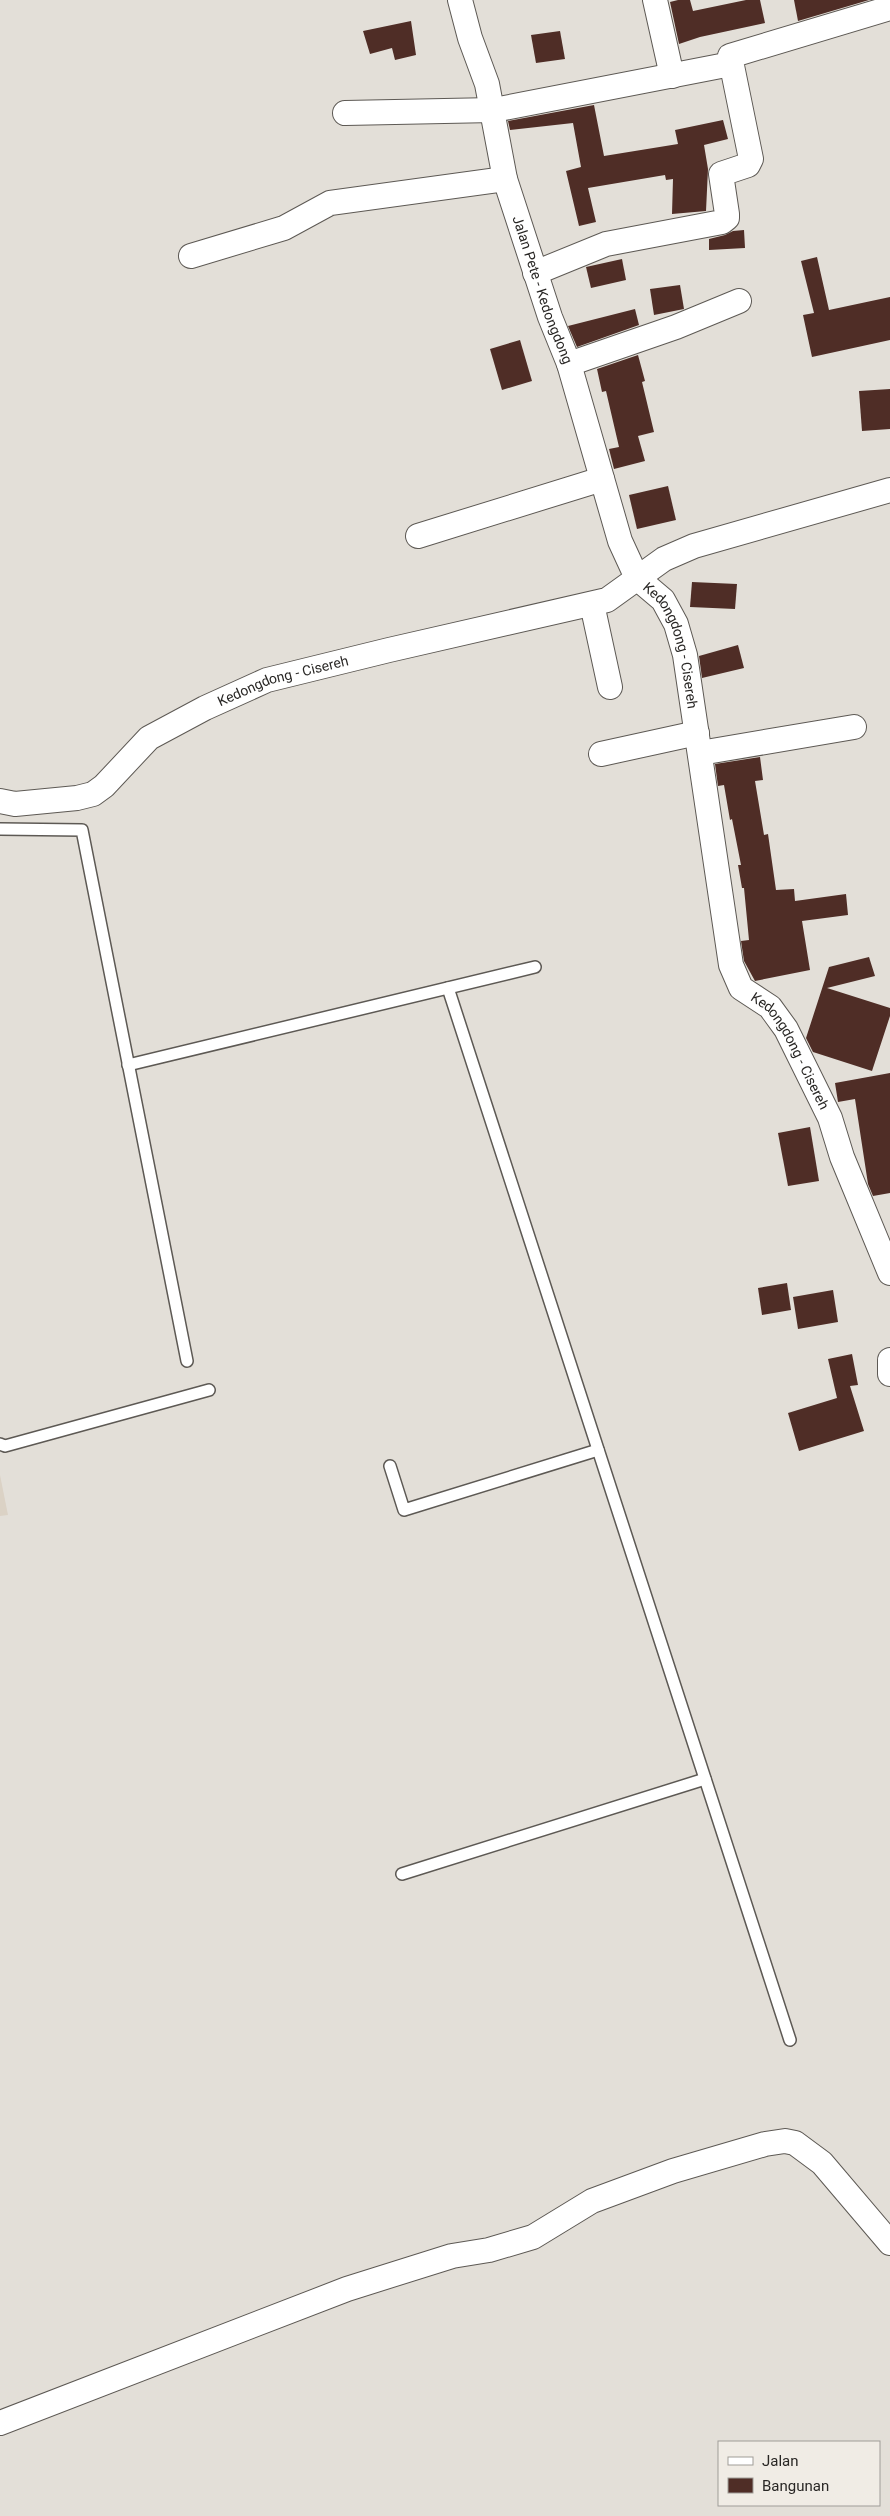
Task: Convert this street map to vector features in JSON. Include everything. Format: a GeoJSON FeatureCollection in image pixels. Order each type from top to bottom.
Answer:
{"type":"FeatureCollection","features":[{"type":"Feature","properties":{"kind":"street","name":"Jalan Pete - Kedongdong"},"geometry":{"type":"LineString","coordinates":[[460,0],[494,110],[505,179],[535,273],[569,364],[620,541],[637,578]]}},
{"type":"Feature","properties":{"kind":"street"},"geometry":{"type":"LineString","coordinates":[[655,0],[672,76]]}},
{"type":"Feature","properties":{"kind":"street"},"geometry":{"type":"LineString","coordinates":[[535,273],[606,244],[722,222],[727,218],[721,174],[748,165],[751,159],[748,138],[730,64],[730,56],[738,52],[890,8]]}},
{"type":"Feature","properties":{"kind":"street"},"geometry":{"type":"LineString","coordinates":[[345,113],[494,110],[730,64]]}},
{"type":"Feature","properties":{"kind":"street"},"geometry":{"type":"LineString","coordinates":[[191,256],[284,228],[330,203],[505,179]]}},
{"type":"Feature","properties":{"kind":"street"},"geometry":{"type":"LineString","coordinates":[[569,364],[676,328],[739,301]]}},
{"type":"Feature","properties":{"kind":"street"},"geometry":{"type":"LineString","coordinates":[[418,536],[602,478]]}},
{"type":"Feature","properties":{"kind":"street"},"geometry":{"type":"LineString","coordinates":[[637,578],[664,559],[694,546],[890,490]]}},
{"type":"Feature","properties":{"kind":"street","name":"Kedongdong - Cisereh"},"geometry":{"type":"LineString","coordinates":[[0,801],[15,804],[77,798],[93,794],[104,786],[149,738],[206,708],[268,680],[607,600],[637,578],[663,600],[676,624],[685,655],[729,948],[737,981],[742,988],[770,1007],[786,1029],[830,1118],[842,1157],[890,1273]]}},
{"type":"Feature","properties":{"kind":"street"},"geometry":{"type":"LineString","coordinates":[[592,604],[610,687]]}},
{"type":"Feature","properties":{"kind":"street"},"geometry":{"type":"LineString","coordinates":[[601,754],[854,727]]}},
{"type":"Feature","properties":{"kind":"street"},"geometry":{"type":"LineString","coordinates":[[890,1360],[890,1374]]}},
{"type":"Feature","properties":{"kind":"street"},"geometry":{"type":"LineString","coordinates":[[0,2423],[347,2289],[452,2256],[489,2250],[533,2237],[592,2202],[673,2171],[765,2144],[785,2141],[795,2143],[822,2163],[890,2243]]}},
{"type":"Feature","properties":{"kind":"lane"},"geometry":{"type":"LineString","coordinates":[[0,829],[82,830],[187,1361]]}},
{"type":"Feature","properties":{"kind":"lane"},"geometry":{"type":"LineString","coordinates":[[128,1065],[535,967]]}},
{"type":"Feature","properties":{"kind":"lane"},"geometry":{"type":"LineString","coordinates":[[448,988],[790,2040]]}},
{"type":"Feature","properties":{"kind":"lane"},"geometry":{"type":"LineString","coordinates":[[0,1444],[5,1446],[209,1390]]}},
{"type":"Feature","properties":{"kind":"lane"},"geometry":{"type":"LineString","coordinates":[[390,1466],[404,1510],[598,1450]]}},
{"type":"Feature","properties":{"kind":"lane"},"geometry":{"type":"LineString","coordinates":[[402,1874],[705,1779]]}},
{"type":"Feature","properties":{"kind":"shaded area"},"geometry":{"type":"Polygon","coordinates":[[[0,1475],[8,1515],[0,1516],[0,1475]]]}},
{"type":"Feature","properties":{"kind":"building"},"geometry":{"type":"Polygon","coordinates":[[[690,0],[693,11],[746,0],[760,0],[765,23],[700,37],[679,44],[670,2],[690,0]]]}},
{"type":"Feature","properties":{"kind":"building"},"geometry":{"type":"Polygon","coordinates":[[[794,0],[869,0],[798,21],[794,0]]]}},
{"type":"Feature","properties":{"kind":"building"},"geometry":{"type":"Polygon","coordinates":[[[411,21],[416,55],[395,60],[392,48],[370,54],[363,31],[411,21]]]}},
{"type":"Feature","properties":{"kind":"building"},"geometry":{"type":"Polygon","coordinates":[[[560,31],[565,59],[536,63],[531,35],[560,31]]]}},
{"type":"Feature","properties":{"kind":"building"},"geometry":{"type":"Polygon","coordinates":[[[594,105],[604,156],[678,144],[675,130],[723,120],[728,139],[704,145],[708,169],[706,211],[672,214],[673,179],[666,180],[665,175],[588,188],[596,222],[579,226],[566,171],[581,167],[573,123],[510,130],[508,121],[594,105]]]}},
{"type":"Feature","properties":{"kind":"building"},"geometry":{"type":"Polygon","coordinates":[[[744,230],[745,248],[709,250],[709,239],[733,231],[744,230]]]}},
{"type":"Feature","properties":{"kind":"building"},"geometry":{"type":"Polygon","coordinates":[[[817,257],[829,310],[890,297],[890,340],[812,357],[803,315],[814,313],[801,261],[817,257]]]}},
{"type":"Feature","properties":{"kind":"building"},"geometry":{"type":"Polygon","coordinates":[[[622,259],[626,280],[591,288],[586,267],[622,259]]]}},
{"type":"Feature","properties":{"kind":"building"},"geometry":{"type":"Polygon","coordinates":[[[680,285],[684,309],[654,315],[650,289],[680,285]]]}},
{"type":"Feature","properties":{"kind":"building"},"geometry":{"type":"Polygon","coordinates":[[[635,309],[639,325],[577,347],[568,326],[635,309]]]}},
{"type":"Feature","properties":{"kind":"building"},"geometry":{"type":"Polygon","coordinates":[[[520,340],[532,381],[502,390],[490,349],[520,340]]]}},
{"type":"Feature","properties":{"kind":"building"},"geometry":{"type":"Polygon","coordinates":[[[638,355],[645,381],[642,382],[654,432],[638,436],[645,461],[614,469],[609,449],[619,447],[606,391],[602,392],[597,369],[638,355]]]}},
{"type":"Feature","properties":{"kind":"building"},"geometry":{"type":"Polygon","coordinates":[[[890,389],[890,429],[862,431],[859,391],[890,389]]]}},
{"type":"Feature","properties":{"kind":"building"},"geometry":{"type":"Polygon","coordinates":[[[668,486],[676,520],[637,529],[629,495],[668,486]]]}},
{"type":"Feature","properties":{"kind":"building"},"geometry":{"type":"Polygon","coordinates":[[[692,582],[737,584],[735,609],[690,607],[692,582]]]}},
{"type":"Feature","properties":{"kind":"building"},"geometry":{"type":"Polygon","coordinates":[[[738,645],[744,668],[702,678],[699,656],[738,645]]]}},
{"type":"Feature","properties":{"kind":"building"},"geometry":{"type":"Polygon","coordinates":[[[760,757],[763,780],[755,781],[764,835],[768,834],[776,890],[794,889],[795,901],[846,894],[848,915],[802,921],[810,970],[755,981],[744,961],[741,941],[749,940],[744,888],[742,888],[738,865],[741,865],[724,785],[718,786],[715,764],[760,757]]]}},
{"type":"Feature","properties":{"kind":"building"},"geometry":{"type":"Polygon","coordinates":[[[869,957],[875,976],[827,988],[890,1008],[890,1016],[872,1071],[813,1052],[806,1038],[829,967],[869,957]]]}},
{"type":"Feature","properties":{"kind":"building"},"geometry":{"type":"Polygon","coordinates":[[[890,1073],[890,1193],[873,1196],[868,1184],[855,1099],[838,1102],[835,1083],[890,1073]]]}},
{"type":"Feature","properties":{"kind":"building"},"geometry":{"type":"Polygon","coordinates":[[[810,1127],[819,1181],[788,1186],[778,1133],[810,1127]]]}},
{"type":"Feature","properties":{"kind":"building"},"geometry":{"type":"Polygon","coordinates":[[[787,1283],[791,1310],[762,1315],[758,1288],[787,1283]]]}},
{"type":"Feature","properties":{"kind":"building"},"geometry":{"type":"Polygon","coordinates":[[[833,1290],[838,1322],[798,1329],[793,1297],[833,1290]]]}},
{"type":"Feature","properties":{"kind":"building"},"geometry":{"type":"Polygon","coordinates":[[[852,1354],[858,1385],[850,1386],[864,1431],[799,1451],[788,1413],[837,1398],[828,1359],[852,1354]]]}}]}
